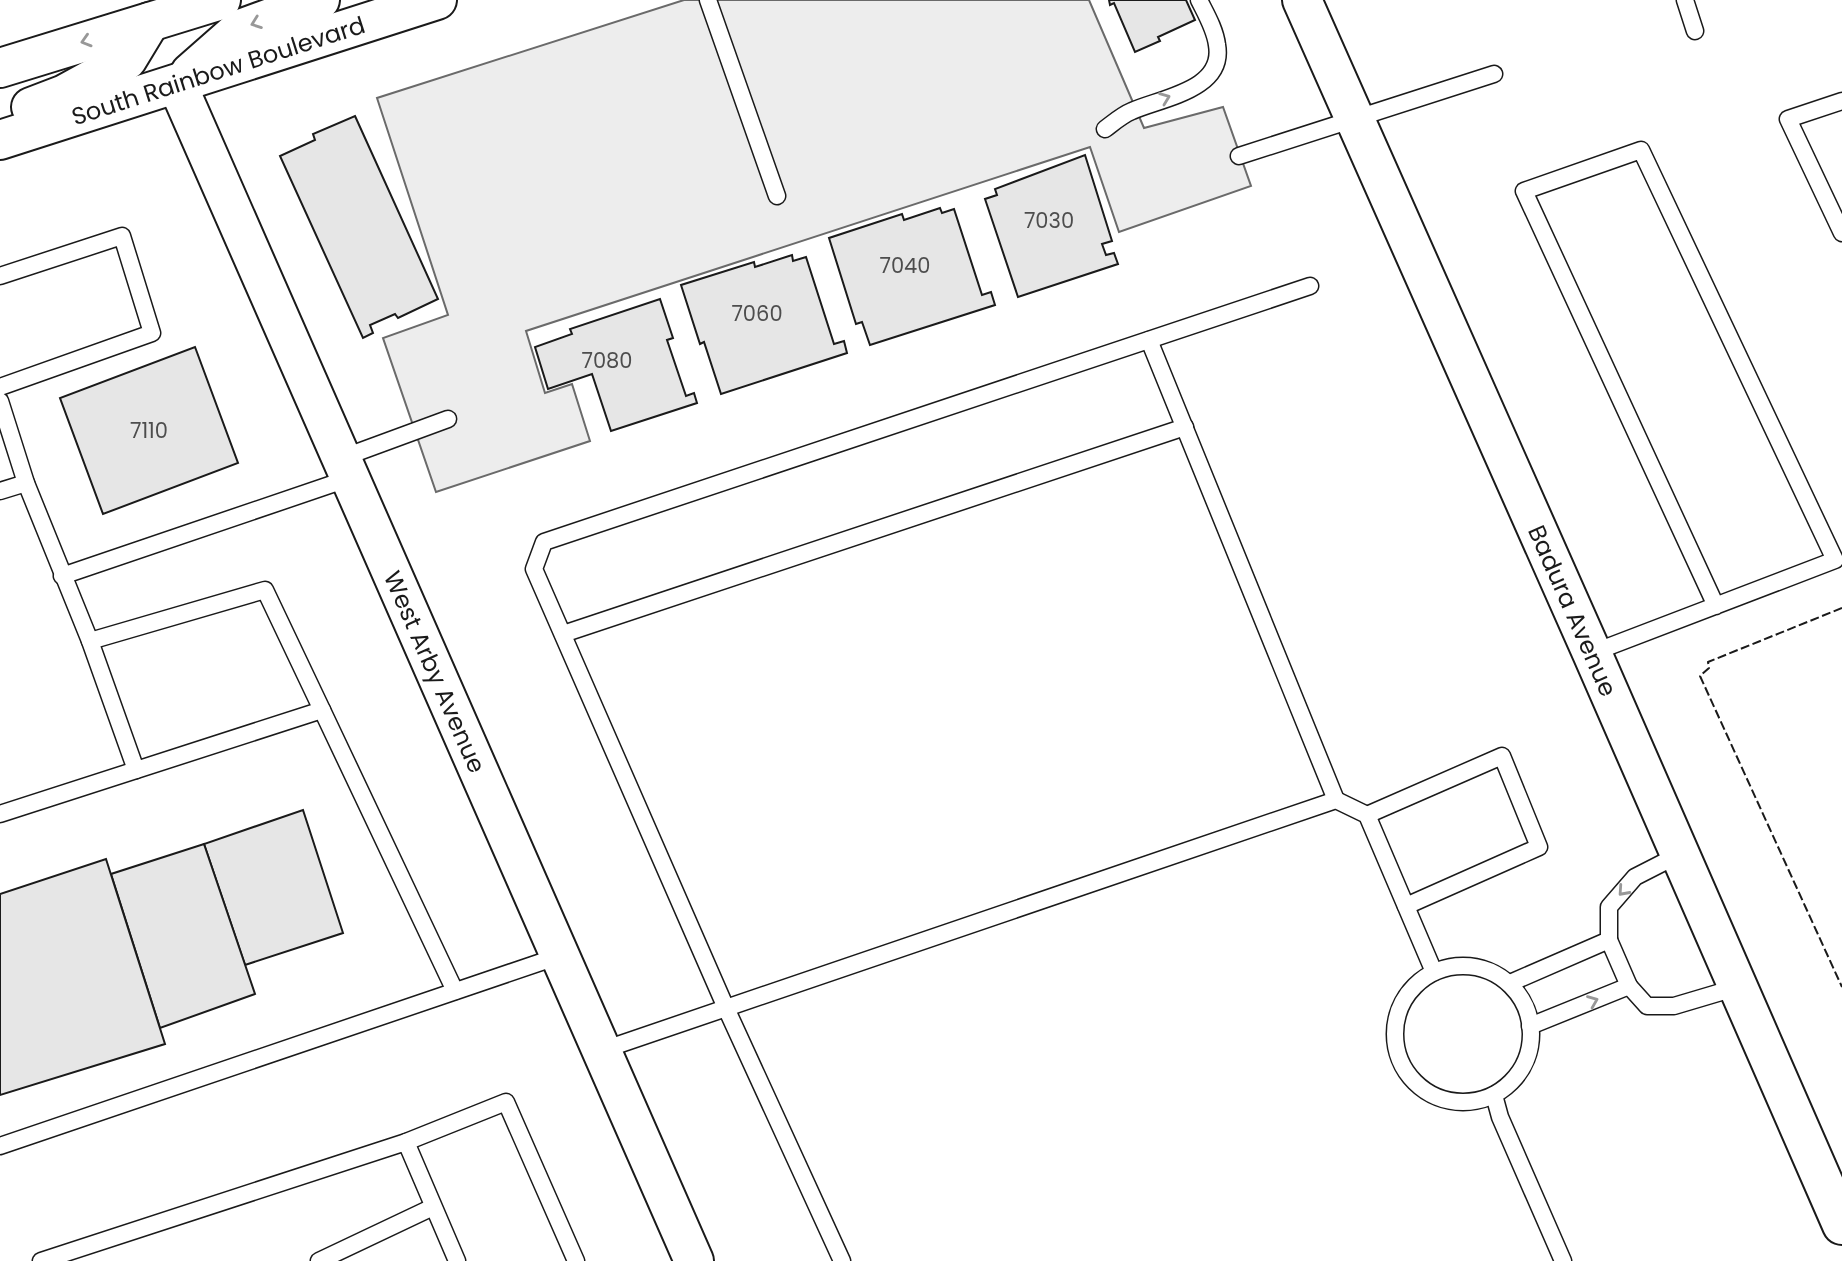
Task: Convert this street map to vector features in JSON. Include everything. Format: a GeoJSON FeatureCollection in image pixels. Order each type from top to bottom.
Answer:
{"type":"FeatureCollection","features":[{"type":"Feature","properties":{"kind":"main road"},"geometry":{"type":"LineString","coordinates":[[0,68],[221,0]]}},
{"type":"Feature","properties":{"kind":"main road"},"geometry":{"type":"LineString","coordinates":[[177,84],[240,29],[320,0]]}},
{"type":"Feature","properties":{"kind":"main road","name":"South Rainbow Boulevard"},"geometry":{"type":"LineString","coordinates":[[0,140],[437,0]]}},
{"type":"Feature","properties":{"kind":"main road","name":"Badura Avenue"},"geometry":{"type":"LineString","coordinates":[[1302,0],[1842,1225]]}},
{"type":"Feature","properties":{"kind":"main road"},"geometry":{"type":"LineString","coordinates":[[0,120],[65,94],[127,60],[150,22]]}},
{"type":"Feature","properties":{"kind":"main road","name":"West Arby Avenue"},"geometry":{"type":"LineString","coordinates":[[177,84],[694,1261]]}},
{"type":"Feature","properties":{"kind":"lane"},"geometry":{"type":"LineString","coordinates":[[708,0],[777,196]]}},
{"type":"Feature","properties":{"kind":"lane"},"geometry":{"type":"LineString","coordinates":[[1105,129],[1129,112],[1199,85],[1209,75],[1217,63],[1218,46],[1199,0]]}},
{"type":"Feature","properties":{"kind":"lane"},"geometry":{"type":"LineString","coordinates":[[1685,0],[1695,30]]}},
{"type":"Feature","properties":{"kind":"lane"},"geometry":{"type":"LineString","coordinates":[[1239,156],[1494,74]]}},
{"type":"Feature","properties":{"kind":"lane"},"geometry":{"type":"LineString","coordinates":[[1842,101],[1788,118],[1842,233]]}},
{"type":"Feature","properties":{"kind":"lane"},"geometry":{"type":"LineString","coordinates":[[1592,653],[1716,606],[1835,560],[1642,150],[1524,191],[1716,606]]}},
{"type":"Feature","properties":{"kind":"lane"},"geometry":{"type":"LineString","coordinates":[[0,276],[122,236],[152,333],[0,387]]}},
{"type":"Feature","properties":{"kind":"lane"},"geometry":{"type":"LineString","coordinates":[[842,1261],[726,1008],[534,569],[544,542],[1310,286]]}},
{"type":"Feature","properties":{"kind":"lane"},"geometry":{"type":"LineString","coordinates":[[1149,340],[1336,800],[1367,815],[1434,972]]}},
{"type":"Feature","properties":{"kind":"lane"},"geometry":{"type":"LineString","coordinates":[[0,401],[3,424],[90,641],[136,770]]}},
{"type":"Feature","properties":{"kind":"lane"},"geometry":{"type":"LineString","coordinates":[[62,576],[345,468],[448,419]]}},
{"type":"Feature","properties":{"kind":"lane"},"geometry":{"type":"LineString","coordinates":[[563,634],[1185,427]]}},
{"type":"Feature","properties":{"kind":"lane"},"geometry":{"type":"LineString","coordinates":[[0,491],[26,483]]}},
{"type":"Feature","properties":{"kind":"lane"},"geometry":{"type":"LineString","coordinates":[[90,641],[265,590],[455,991]]}},
{"type":"Feature","properties":{"kind":"lane"},"geometry":{"type":"LineString","coordinates":[[0,814],[321,710]]}},
{"type":"Feature","properties":{"kind":"lane"},"geometry":{"type":"LineString","coordinates":[[1367,815],[1502,756],[1507,767],[1539,847],[1406,906]]}},
{"type":"Feature","properties":{"kind":"lane"},"geometry":{"type":"LineString","coordinates":[[600,1051],[1336,800]]}},
{"type":"Feature","properties":{"kind":"lane"},"geometry":{"type":"LineString","coordinates":[[1680,854],[1635,877],[1609,907],[1609,940],[1629,986],[1647,1006],[1674,1006],[1738,987]]}},
{"type":"Feature","properties":{"kind":"lane"},"geometry":{"type":"LineString","coordinates":[[1510,983],[1609,940]]}},
{"type":"Feature","properties":{"kind":"lane"},"geometry":{"type":"LineString","coordinates":[[0,1146],[559,956]]}},
{"type":"Feature","properties":{"kind":"lane"},"geometry":{"type":"LineString","coordinates":[[1454,967],[1474,967],[1510,983],[1524,1004],[1530,1026],[1530,1047],[1523,1066],[1511,1083],[1494,1095],[1474,1102],[1452,1102],[1432,1095],[1414,1082],[1402,1064],[1396,1044],[1396,1022],[1403,1002],[1416,985],[1434,972],[1454,967]]}},
{"type":"Feature","properties":{"kind":"lane"},"geometry":{"type":"LineString","coordinates":[[1530,1026],[1629,986]]}},
{"type":"Feature","properties":{"kind":"lane"},"geometry":{"type":"LineString","coordinates":[[1494,1095],[1500,1117],[1563,1261]]}},
{"type":"Feature","properties":{"kind":"lane"},"geometry":{"type":"LineString","coordinates":[[41,1261],[406,1142],[506,1102],[576,1261]]}},
{"type":"Feature","properties":{"kind":"lane"},"geometry":{"type":"LineString","coordinates":[[406,1142],[457,1261]]}},
{"type":"Feature","properties":{"kind":"lane"},"geometry":{"type":"LineString","coordinates":[[319,1261],[433,1207]]}},
{"type":"Feature","properties":{"kind":"shaded area"},"geometry":{"type":"Polygon","coordinates":[[[684,0],[1089,0],[1144,128],[1223,107],[1251,186],[1119,232],[1090,147],[526,331],[545,393],[572,384],[590,441],[436,492],[383,338],[448,315],[377,98],[684,0]]]}},
{"type":"Feature","properties":{"kind":"building"},"geometry":{"type":"Polygon","coordinates":[[[1109,0],[1186,0],[1195,20],[1158,37],[1160,41],[1135,52],[1114,3],[1110,5],[1109,0]]]}},
{"type":"Feature","properties":{"kind":"building"},"geometry":{"type":"Polygon","coordinates":[[[355,116],[438,299],[398,318],[395,314],[370,325],[373,333],[363,338],[280,156],[315,140],[313,134],[355,116]]]}},
{"type":"Feature","properties":{"kind":"building"},"geometry":{"type":"Polygon","coordinates":[[[1085,155],[1112,241],[1102,244],[1106,255],[1114,253],[1118,264],[1018,297],[985,199],[997,195],[995,189],[1085,155]]]}},
{"type":"Feature","properties":{"kind":"building"},"geometry":{"type":"Polygon","coordinates":[[[940,208],[942,213],[954,209],[982,295],[991,292],[995,305],[870,345],[862,322],[856,324],[829,238],[902,214],[904,220],[940,208]]]}},
{"type":"Feature","properties":{"kind":"building"},"geometry":{"type":"Polygon","coordinates":[[[792,255],[793,261],[806,257],[834,344],[844,341],[847,353],[721,394],[704,342],[700,344],[681,285],[754,262],[755,267],[792,255]]]}},
{"type":"Feature","properties":{"kind":"building"},"geometry":{"type":"Polygon","coordinates":[[[660,299],[673,338],[667,340],[686,396],[694,393],[697,403],[611,431],[592,374],[548,389],[535,347],[572,334],[570,329],[660,299]]]}},
{"type":"Feature","properties":{"kind":"building"},"geometry":{"type":"Polygon","coordinates":[[[195,347],[238,463],[103,514],[60,398],[195,347]]]}},
{"type":"Feature","properties":{"kind":"building"},"geometry":{"type":"Polygon","coordinates":[[[303,810],[343,933],[245,965],[204,844],[303,810]]]}},
{"type":"Feature","properties":{"kind":"building"},"geometry":{"type":"Polygon","coordinates":[[[204,844],[255,994],[160,1028],[111,874],[204,844]]]}},
{"type":"Feature","properties":{"kind":"building"},"geometry":{"type":"Polygon","coordinates":[[[106,859],[165,1044],[0,1095],[0,894],[106,859]]]}},
{"type":"Feature","properties":{"kind":"fence"},"geometry":{"type":"LineString","coordinates":[[1842,608],[1708,662],[1709,668],[1700,676],[1842,987]]}}]}
